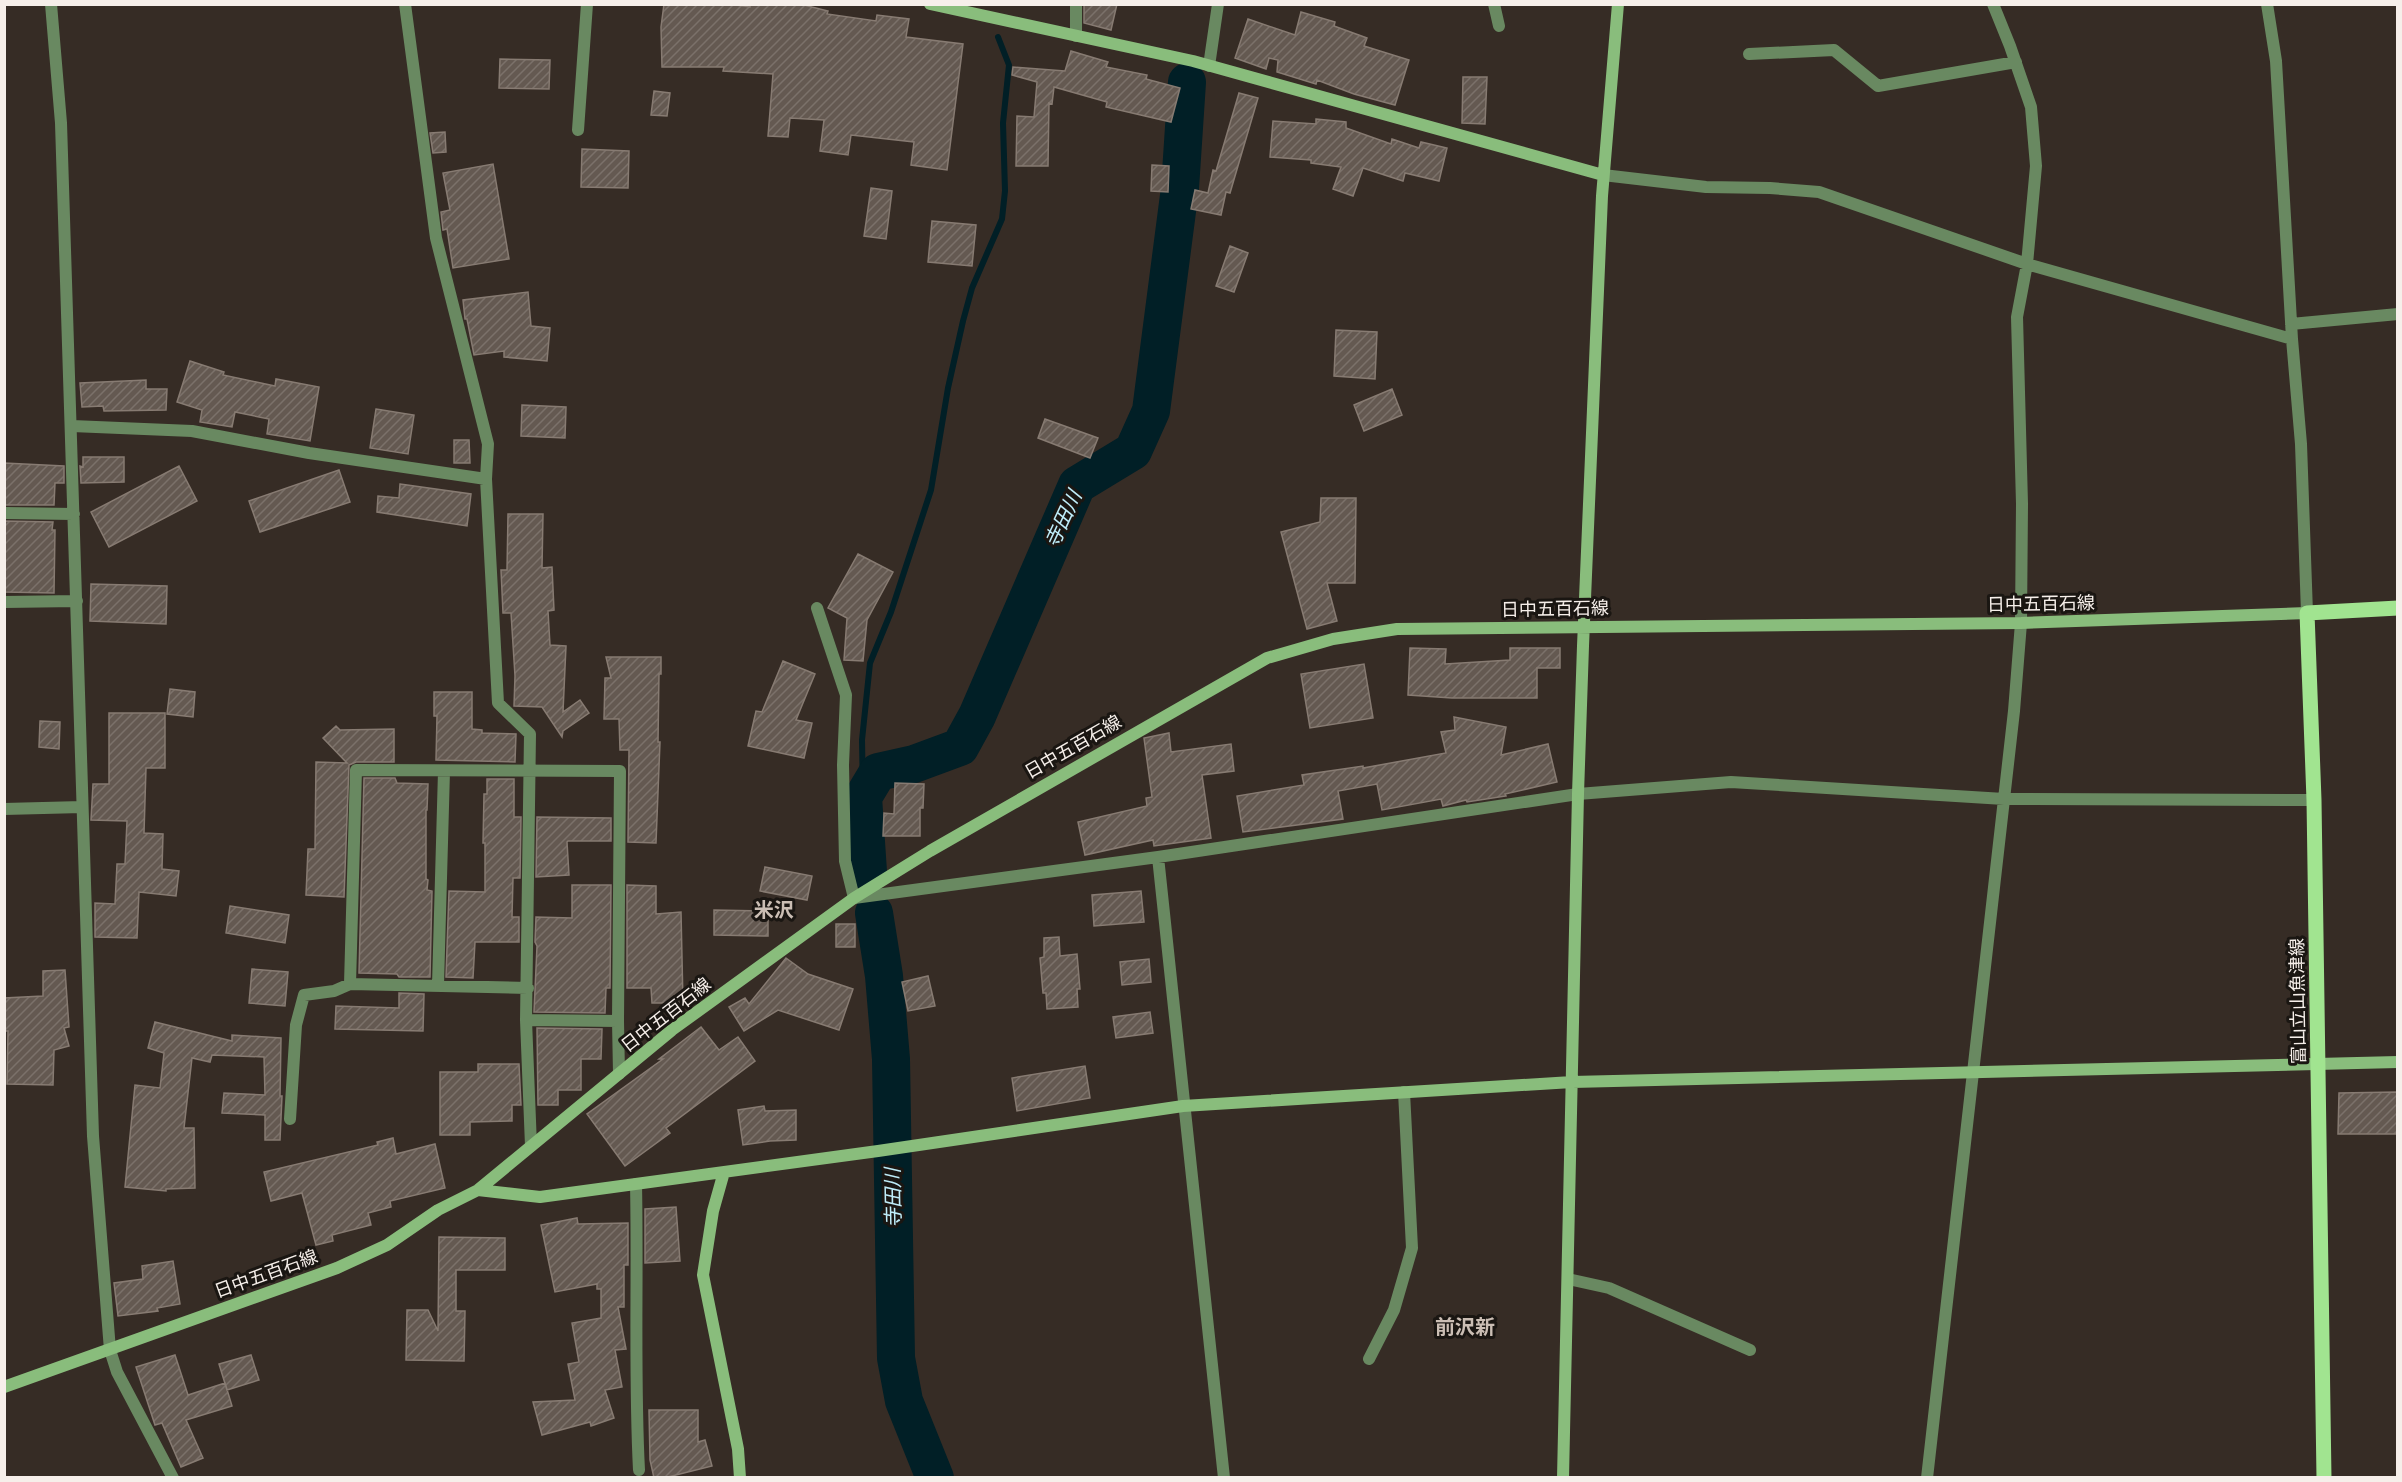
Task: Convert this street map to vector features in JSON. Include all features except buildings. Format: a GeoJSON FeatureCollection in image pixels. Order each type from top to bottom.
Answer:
{"type":"FeatureCollection","features":[{"type":"Feature","properties":{"kind":"main road"},"geometry":{"type":"LineString","coordinates":[[2307,614],[2397,608]]}},
{"type":"Feature","properties":{"kind":"main road","name":"富山立山魚津線"},"geometry":{"type":"LineString","coordinates":[[2307,614],[2314,800],[2324,1478]]}},
{"type":"Feature","properties":{"kind":"street"},"geometry":{"type":"LineString","coordinates":[[51,4],[61,123],[93,1136],[110,1350],[117,1372],[171,1476]]}},
{"type":"Feature","properties":{"kind":"street"},"geometry":{"type":"LineString","coordinates":[[405,4],[436,238],[488,444],[486,479],[498,703],[530,734],[526,1020],[531,1146]]}},
{"type":"Feature","properties":{"kind":"street"},"geometry":{"type":"LineString","coordinates":[[578,130],[587,4]]}},
{"type":"Feature","properties":{"kind":"street"},"geometry":{"type":"LineString","coordinates":[[930,4],[953,7],[1209,66],[1603,175],[1706,187],[1770,188],[1819,192],[2027,264],[2292,339]]}},
{"type":"Feature","properties":{"kind":"street"},"geometry":{"type":"LineString","coordinates":[[1076,4],[1076,36]]}},
{"type":"Feature","properties":{"kind":"street"},"geometry":{"type":"LineString","coordinates":[[1209,66],[1218,4]]}},
{"type":"Feature","properties":{"kind":"street"},"geometry":{"type":"LineString","coordinates":[[1494,4],[1499,26]]}},
{"type":"Feature","properties":{"kind":"street"},"geometry":{"type":"LineString","coordinates":[[1563,1478],[1578,794],[1584,626],[1603,175],[1617,4]]}},
{"type":"Feature","properties":{"kind":"street"},"geometry":{"type":"LineString","coordinates":[[1927,1478],[2014,711],[2021,623],[2022,504],[2017,317],[2027,264],[2036,166],[2031,107],[1993,4]]}},
{"type":"Feature","properties":{"kind":"street"},"geometry":{"type":"LineString","coordinates":[[2267,4],[2276,61],[2291,324],[2301,444],[2307,614]]}},
{"type":"Feature","properties":{"kind":"street"},"geometry":{"type":"LineString","coordinates":[[1749,54],[1834,51],[1878,86],[2016,62]]}},
{"type":"Feature","properties":{"kind":"street"},"geometry":{"type":"LineString","coordinates":[[2291,324],[2397,314]]}},
{"type":"Feature","properties":{"kind":"street"},"geometry":{"type":"LineString","coordinates":[[72,426],[192,431],[309,453],[486,479]]}},
{"type":"Feature","properties":{"kind":"street"},"geometry":{"type":"LineString","coordinates":[[4,513],[74,514]]}},
{"type":"Feature","properties":{"kind":"street"},"geometry":{"type":"LineString","coordinates":[[4,602],[76,602]]}},
{"type":"Feature","properties":{"kind":"street"},"geometry":{"type":"LineString","coordinates":[[817,608],[846,695],[843,765],[845,861],[854,897],[1158,857],[1578,794],[1731,782],[2004,799],[2314,800]]}},
{"type":"Feature","properties":{"kind":"street","name":"日中五百石線"},"geometry":{"type":"LineString","coordinates":[[4,1387],[337,1268],[387,1245],[438,1210],[478,1190],[672,1030],[854,897],[1267,658],[1333,639],[1397,629],[2021,623],[2307,614]]}},
{"type":"Feature","properties":{"kind":"street"},"geometry":{"type":"LineString","coordinates":[[350,984],[356,770],[620,771],[619,1074]]}},
{"type":"Feature","properties":{"kind":"street"},"geometry":{"type":"LineString","coordinates":[[438,985],[444,771]]}},
{"type":"Feature","properties":{"kind":"street"},"geometry":{"type":"LineString","coordinates":[[4,809],[82,807]]}},
{"type":"Feature","properties":{"kind":"street"},"geometry":{"type":"LineString","coordinates":[[1158,857],[1224,1478]]}},
{"type":"Feature","properties":{"kind":"street"},"geometry":{"type":"LineString","coordinates":[[290,1119],[296,1024],[304,995],[334,991],[350,984],[528,988]]}},
{"type":"Feature","properties":{"kind":"street"},"geometry":{"type":"LineString","coordinates":[[526,1020],[618,1021]]}},
{"type":"Feature","properties":{"kind":"street"},"geometry":{"type":"LineString","coordinates":[[478,1190],[540,1197],[908,1147],[1183,1106],[1572,1082],[2397,1062]]}},
{"type":"Feature","properties":{"kind":"street"},"geometry":{"type":"LineString","coordinates":[[1369,1359],[1394,1310],[1412,1248],[1404,1092]]}},
{"type":"Feature","properties":{"kind":"street"},"geometry":{"type":"LineString","coordinates":[[724,1172],[713,1211],[703,1275],[738,1449],[740,1478]]}},
{"type":"Feature","properties":{"kind":"street"},"geometry":{"type":"LineString","coordinates":[[636,1184],[635,1391],[639,1470]]}},
{"type":"Feature","properties":{"kind":"street"},"geometry":{"type":"LineString","coordinates":[[1568,1279],[1609,1288],[1750,1350]]}},
{"type":"Feature","properties":{"kind":"waterway"},"geometry":{"type":"LineString","coordinates":[[863,797],[862,740],[870,663],[891,612],[931,490],[948,388],[963,321],[972,288],[1002,219],[1005,191],[1003,123],[1009,65],[998,37]]}},
{"type":"Feature","properties":{"kind":"waterway","name":"寺田川"},"geometry":{"type":"LineString","coordinates":[[868,872],[863,797],[878,772],[914,764],[960,747],[977,716],[1077,485],[1133,451],[1151,411],[1180,188],[1187,82]]}},
{"type":"Feature","properties":{"kind":"waterway","name":"寺田川"},"geometry":{"type":"LineString","coordinates":[[874,913],[884,976],[891,1059],[896,1358],[904,1401],[935,1478]]}},
{"type":"Feature","properties":{"kind":"district","name":"米沢"},"geometry":{"type":"Point","coordinates":[774,910]}},
{"type":"Feature","properties":{"kind":"district","name":"前沢新"},"geometry":{"type":"Point","coordinates":[1465,1327]}}]}
